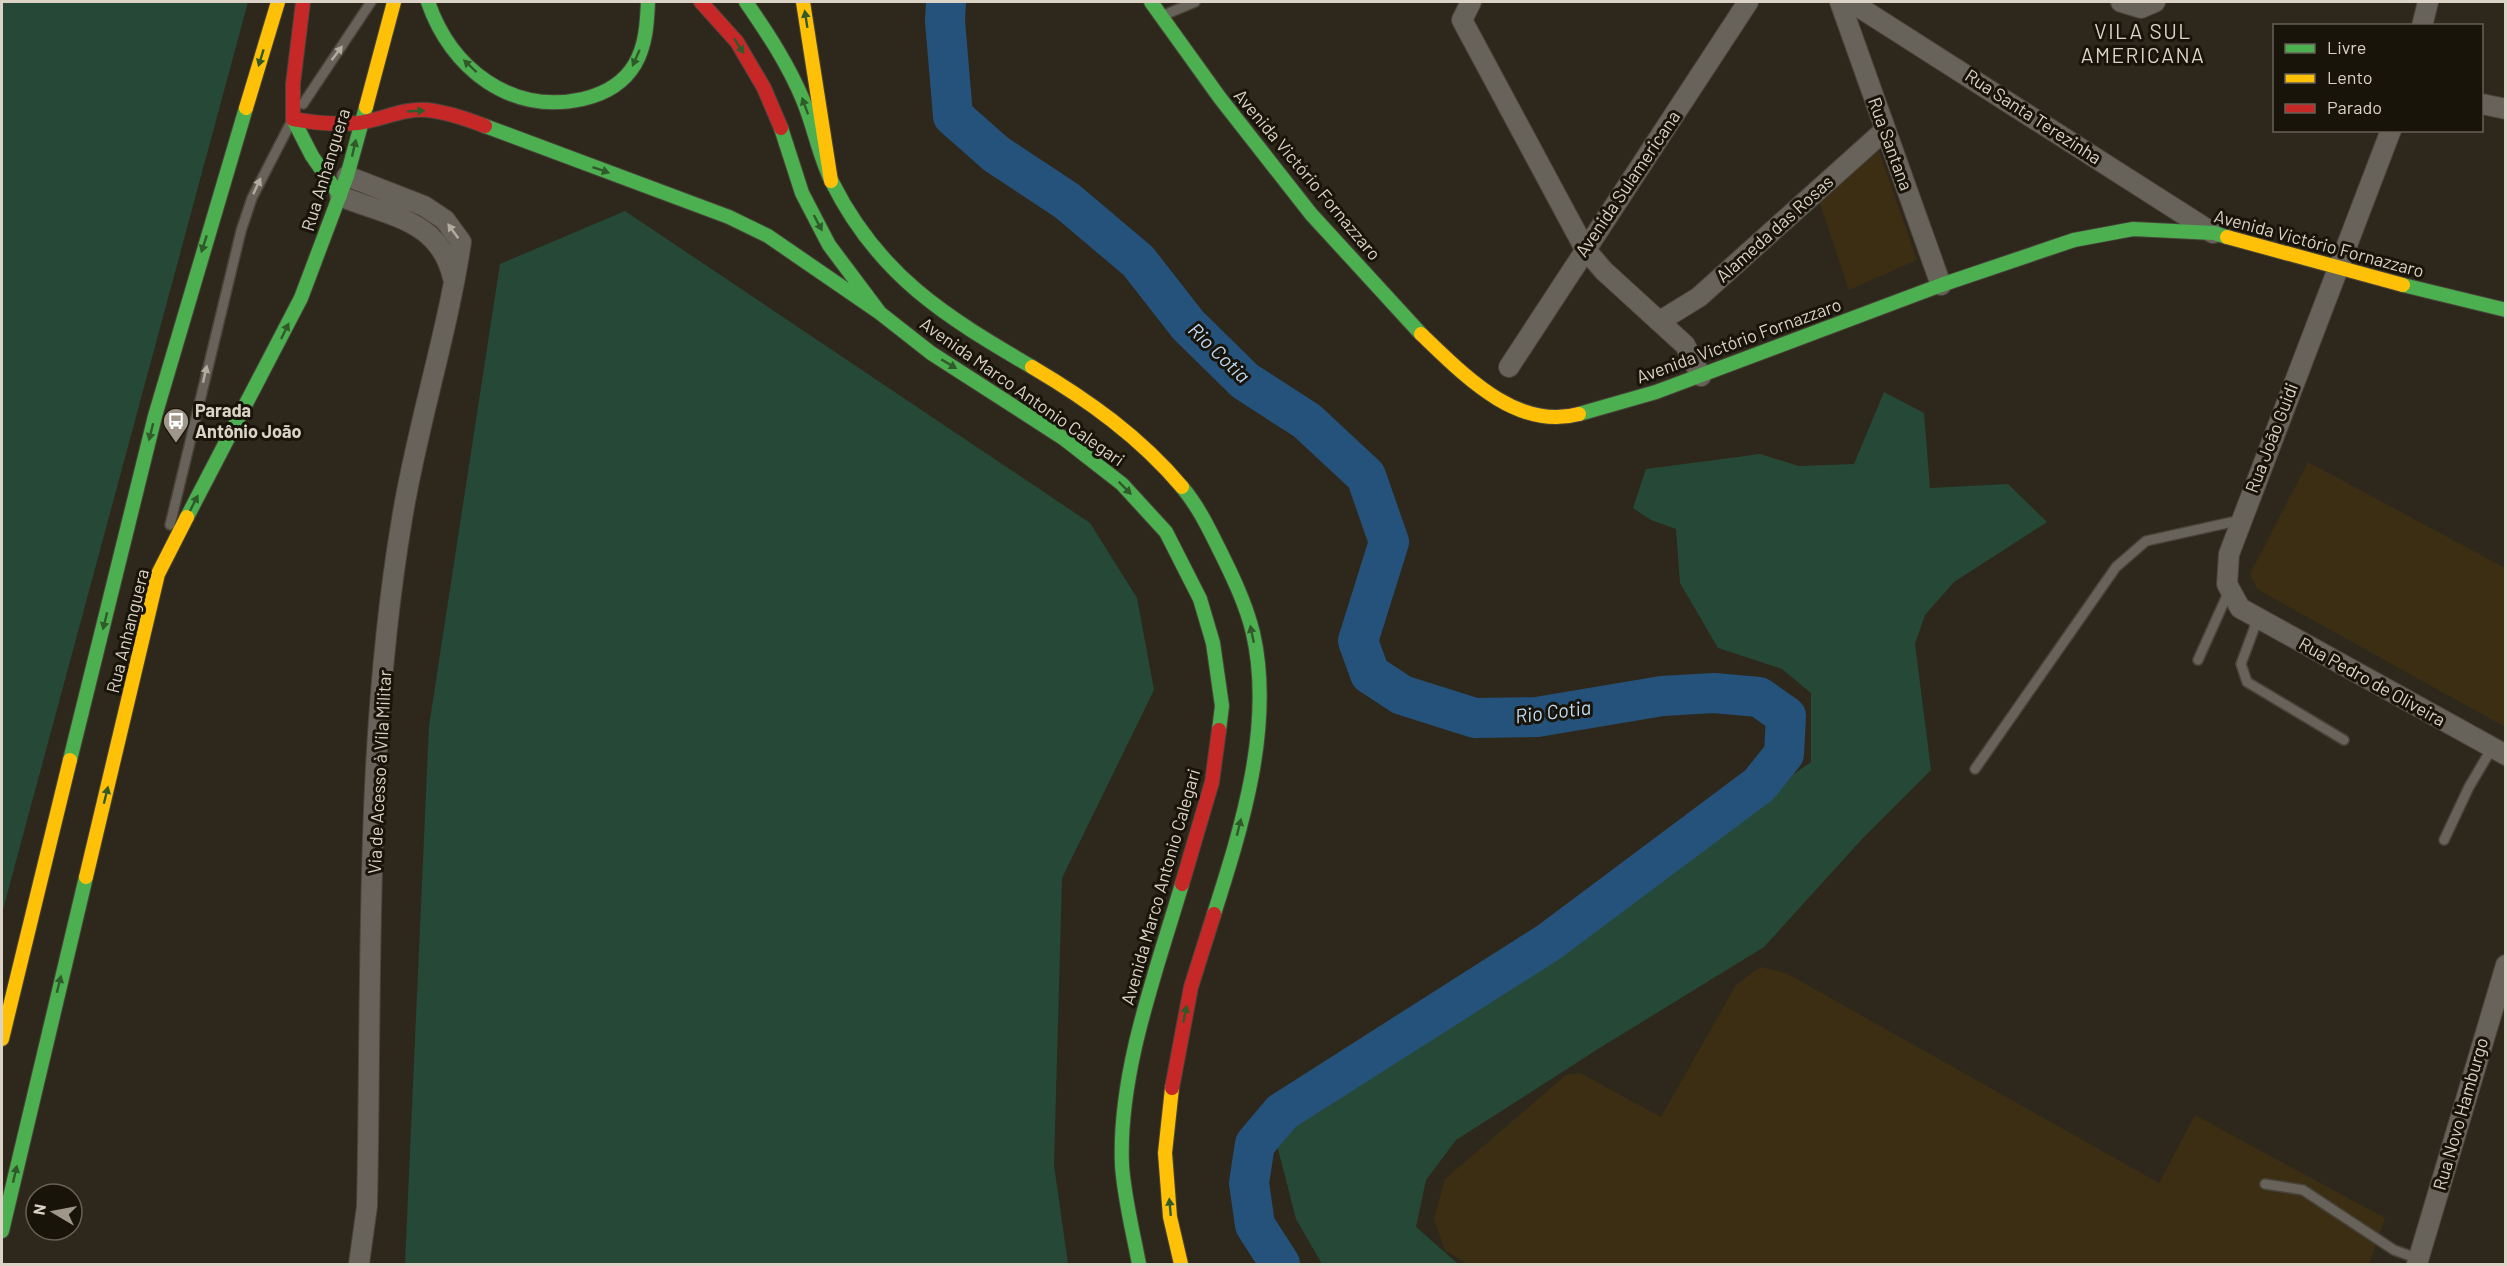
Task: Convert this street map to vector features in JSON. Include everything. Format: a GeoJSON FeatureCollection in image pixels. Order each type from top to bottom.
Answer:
{"type":"FeatureCollection","features":[{"type":"Feature","properties":{"kind":"main road","name":"Rua Anhanguera"},"geometry":{"type":"LineString","coordinates":[[2,1039],[155,416],[278,2]]}},
{"type":"Feature","properties":{"kind":"main road"},"geometry":{"type":"LineString","coordinates":[[303,2],[293,84],[293,119],[316,164],[340,196]]}},
{"type":"Feature","properties":{"kind":"main road","name":"Rua Anhanguera"},"geometry":{"type":"LineString","coordinates":[[2,1231],[158,574],[302,298],[347,176],[394,2]]}},
{"type":"Feature","properties":{"kind":"main road"},"geometry":{"type":"LineString","coordinates":[[428,2],[439,30],[471,69],[501,90],[531,102],[554,104],[592,98],[614,87],[635,65],[646,33],[648,2]]}},
{"type":"Feature","properties":{"kind":"main road","name":"Avenida Marco Antonio Calegari"},"geometry":{"type":"LineString","coordinates":[[701,2],[737,42],[764,88],[786,140],[802,193],[829,245],[880,314],[931,353],[1063,438],[1122,484],[1166,532],[1200,599],[1213,643],[1222,706],[1212,782],[1134,1046],[1126,1105],[1122,1165],[1138,1264]]}},
{"type":"Feature","properties":{"kind":"main road","name":"Avenida Marco Antonio Calegari"},"geometry":{"type":"LineString","coordinates":[[746,2],[783,55],[804,102],[831,181],[861,230],[888,266],[920,296],[955,322],[1067,388],[1127,431],[1170,473],[1196,504],[1230,570],[1252,633],[1260,701],[1252,773],[1229,867],[1191,987],[1173,1074],[1165,1153],[1170,1217],[1181,1264]]}},
{"type":"Feature","properties":{"kind":"main road"},"geometry":{"type":"LineString","coordinates":[[803,2],[831,181]]}},
{"type":"Feature","properties":{"kind":"main road","name":"Avenida Victório Fornazzaro"},"geometry":{"type":"LineString","coordinates":[[1151,2],[1220,98],[1311,214],[1422,335],[1495,398],[1532,416],[1558,419],[1637,398],[1941,285],[2074,240],[2133,229],[2214,233],[2338,269],[2505,310]]}},
{"type":"Feature","properties":{"kind":"main road"},"geometry":{"type":"LineString","coordinates":[[293,119],[318,124],[360,123],[394,112],[426,110],[460,117],[729,217],[768,236],[880,314]]}},
{"type":"Feature","properties":{"kind":"street"},"geometry":{"type":"LineString","coordinates":[[1471,2],[1462,20],[1585,249],[1604,271],[1685,345],[1701,376]]}},
{"type":"Feature","properties":{"kind":"street","name":"Avenida Sulamericana"},"geometry":{"type":"LineString","coordinates":[[1509,367],[1748,2]]}},
{"type":"Feature","properties":{"kind":"street","name":"Rua Santana"},"geometry":{"type":"LineString","coordinates":[[1840,2],[1941,285]]}},
{"type":"Feature","properties":{"kind":"street","name":"Rua Santa Terezinha"},"geometry":{"type":"LineString","coordinates":[[1851,2],[2214,233]]}},
{"type":"Feature","properties":{"kind":"street"},"geometry":{"type":"LineString","coordinates":[[2128,5],[2147,7],[2155,2]]}},
{"type":"Feature","properties":{"kind":"street"},"geometry":{"type":"LineString","coordinates":[[2422,24],[2428,2]]}},
{"type":"Feature","properties":{"kind":"street"},"geometry":{"type":"LineString","coordinates":[[2483,104],[2505,109]]}},
{"type":"Feature","properties":{"kind":"street","name":"Alameda das Rosas"},"geometry":{"type":"LineString","coordinates":[[1660,321],[1699,297],[1885,130]]}},
{"type":"Feature","properties":{"kind":"street","name":"Rua João Guidi"},"geometry":{"type":"LineString","coordinates":[[2229,591],[2229,554],[2390,132]]}},
{"type":"Feature","properties":{"kind":"street","name":"Via de Acesso à Vila Militar"},"geometry":{"type":"LineString","coordinates":[[347,176],[424,206],[445,220],[461,242],[454,286],[402,519],[389,623],[376,774],[367,1206],[359,1264]]}},
{"type":"Feature","properties":{"kind":"street","name":"Via de Acesso à Vila Militar"},"geometry":{"type":"LineString","coordinates":[[340,196],[416,225],[436,240],[449,261],[454,286]]}},
{"type":"Feature","properties":{"kind":"street","name":"Rua Pedro de Oliveira"},"geometry":{"type":"LineString","coordinates":[[2229,591],[2240,608],[2498,751]]}},
{"type":"Feature","properties":{"kind":"street","name":"Rua Novo Hamburgo"},"geometry":{"type":"LineString","coordinates":[[2418,1262],[2505,970]]}},
{"type":"Feature","properties":{"kind":"lane"},"geometry":{"type":"LineString","coordinates":[[158,574],[241,231],[252,198],[293,119],[371,2]]}},
{"type":"Feature","properties":{"kind":"lane"},"geometry":{"type":"LineString","coordinates":[[1161,16],[1195,2]]}},
{"type":"Feature","properties":{"kind":"lane"},"geometry":{"type":"LineString","coordinates":[[1975,769],[2116,567],[2146,541],[2241,520]]}},
{"type":"Feature","properties":{"kind":"lane"},"geometry":{"type":"LineString","coordinates":[[2198,660],[2229,591]]}},
{"type":"Feature","properties":{"kind":"lane"},"geometry":{"type":"LineString","coordinates":[[2258,618],[2241,664],[2247,682],[2344,740]]}},
{"type":"Feature","properties":{"kind":"lane"},"geometry":{"type":"LineString","coordinates":[[2444,840],[2469,788],[2498,751]]}},
{"type":"Feature","properties":{"kind":"lane"},"geometry":{"type":"LineString","coordinates":[[2265,1184],[2303,1190],[2394,1250],[2418,1262]]}},
{"type":"Feature","properties":{"kind":"shaded area"},"geometry":{"type":"Polygon","coordinates":[[[1879,151],[1917,260],[1849,290],[1819,201],[1879,151]]]}},
{"type":"Feature","properties":{"kind":"shaded area"},"geometry":{"type":"Polygon","coordinates":[[[2308,462],[2505,568],[2505,727],[2257,589],[2250,574],[2308,462]]]}},
{"type":"Feature","properties":{"kind":"shaded area"},"geometry":{"type":"Polygon","coordinates":[[[1760,967],[1786,973],[2159,1183],[2195,1115],[2385,1218],[2369,1264],[1467,1264],[1445,1250],[1434,1219],[1445,1179],[1566,1075],[1580,1073],[1661,1117],[1736,985],[1760,967]]]}},
{"type":"Feature","properties":{"kind":"green space"},"geometry":{"type":"Polygon","coordinates":[[[2,2],[248,2],[2,913],[2,2]]]}},
{"type":"Feature","properties":{"kind":"green space"},"geometry":{"type":"Polygon","coordinates":[[[625,211],[1090,523],[1137,598],[1154,690],[1062,878],[1054,1165],[1068,1264],[405,1264],[429,726],[500,264],[625,211]]]}},
{"type":"Feature","properties":{"kind":"green space"},"geometry":{"type":"Polygon","coordinates":[[[1884,392],[1924,413],[1930,488],[2008,484],[2047,522],[1954,582],[1925,615],[1915,644],[1931,770],[1863,838],[1764,947],[1456,1140],[1426,1180],[1416,1227],[1458,1264],[1322,1264],[1296,1219],[1275,1137],[1811,762],[1811,693],[1782,669],[1718,648],[1680,583],[1676,529],[1651,520],[1633,508],[1646,469],[1760,454],[1799,466],[1854,464],[1884,392]]]}},
{"type":"Feature","properties":{"kind":"waterway","name":"Rio Cotia"},"geometry":{"type":"LineString","coordinates":[[946,2],[945,21],[953,116],[996,154],[1067,201],[1138,261],[1188,325],[1245,381],[1307,421],[1366,476],[1389,542],[1358,641],[1370,674],[1402,695],[1475,718],[1537,717],[1662,696],[1714,693],[1759,697],[1786,716],[1784,754],[1759,785],[1549,942],[1282,1112],[1255,1144],[1249,1183],[1255,1225],[1280,1264]]}},
{"type":"Feature","properties":{"kind":"traffic: fast"},"geometry":{"type":"LineString","coordinates":[[428,2],[438,26],[452,48],[487,82],[508,93],[532,100],[557,102],[583,99],[598,94],[613,87],[625,77],[635,64],[642,49],[648,2]]}},
{"type":"Feature","properties":{"kind":"traffic: fast"},"geometry":{"type":"LineString","coordinates":[[746,2],[791,74],[807,110],[832,182],[871,243],[917,291],[971,330],[1032,367]]}},
{"type":"Feature","properties":{"kind":"traffic: fast"},"geometry":{"type":"LineString","coordinates":[[1151,2],[1220,98],[1311,214],[1421,334]]}},
{"type":"Feature","properties":{"kind":"traffic: fast"},"geometry":{"type":"LineString","coordinates":[[187,517],[301,298],[347,176],[366,107]]}},
{"type":"Feature","properties":{"kind":"traffic: fast"},"geometry":{"type":"LineString","coordinates":[[70,760],[155,416],[246,108]]}},
{"type":"Feature","properties":{"kind":"traffic: fast"},"geometry":{"type":"LineString","coordinates":[[293,119],[312,156],[340,196]]}},
{"type":"Feature","properties":{"kind":"traffic: fast"},"geometry":{"type":"LineString","coordinates":[[485,126],[729,217],[768,236],[880,313]]}},
{"type":"Feature","properties":{"kind":"traffic: fast"},"geometry":{"type":"LineString","coordinates":[[781,128],[802,193],[829,245],[880,313],[931,353],[1063,438],[1122,484],[1166,532],[1200,599],[1213,643],[1222,706],[1219,730]]}},
{"type":"Feature","properties":{"kind":"traffic: fast"},"geometry":{"type":"LineString","coordinates":[[1579,414],[1656,392],[1941,285],[2074,240],[2133,229],[2214,233],[2227,237]]}},
{"type":"Feature","properties":{"kind":"traffic: fast"},"geometry":{"type":"LineString","coordinates":[[2403,285],[2506,310]]}},
{"type":"Feature","properties":{"kind":"traffic: fast"},"geometry":{"type":"LineString","coordinates":[[1182,487],[1207,525],[1247,611],[1259,668],[1260,703],[1252,775],[1235,846],[1214,914]]}},
{"type":"Feature","properties":{"kind":"traffic: fast"},"geometry":{"type":"LineString","coordinates":[[2,1231],[86,877]]}},
{"type":"Feature","properties":{"kind":"traffic: fast"},"geometry":{"type":"LineString","coordinates":[[1139,1264],[1123,1177],[1122,1130],[1132,1059],[1182,884]]}},
{"type":"Feature","properties":{"kind":"traffic: slow"},"geometry":{"type":"LineString","coordinates":[[246,108],[278,2]]}},
{"type":"Feature","properties":{"kind":"traffic: slow"},"geometry":{"type":"LineString","coordinates":[[366,107],[394,2]]}},
{"type":"Feature","properties":{"kind":"traffic: slow"},"geometry":{"type":"LineString","coordinates":[[803,2],[831,181]]}},
{"type":"Feature","properties":{"kind":"traffic: slow"},"geometry":{"type":"LineString","coordinates":[[2227,237],[2403,285]]}},
{"type":"Feature","properties":{"kind":"traffic: slow"},"geometry":{"type":"LineString","coordinates":[[1421,334],[1473,381],[1512,407],[1534,414],[1556,417],[1579,414]]}},
{"type":"Feature","properties":{"kind":"traffic: slow"},"geometry":{"type":"LineString","coordinates":[[1032,367],[1093,406],[1131,436],[1182,487]]}},
{"type":"Feature","properties":{"kind":"traffic: slow"},"geometry":{"type":"LineString","coordinates":[[86,877],[158,574],[187,517]]}},
{"type":"Feature","properties":{"kind":"traffic: slow"},"geometry":{"type":"LineString","coordinates":[[2,1039],[70,760]]}},
{"type":"Feature","properties":{"kind":"traffic: slow"},"geometry":{"type":"LineString","coordinates":[[1172,1088],[1165,1153],[1170,1217],[1181,1264]]}},
{"type":"Feature","properties":{"kind":"traffic: jam"},"geometry":{"type":"LineString","coordinates":[[303,2],[293,84],[293,119],[350,124],[401,112],[427,110],[464,118],[485,126]]}},
{"type":"Feature","properties":{"kind":"traffic: jam"},"geometry":{"type":"LineString","coordinates":[[701,2],[737,42],[764,88],[781,128]]}},
{"type":"Feature","properties":{"kind":"traffic: jam"},"geometry":{"type":"LineString","coordinates":[[1182,884],[1212,782],[1219,730]]}},
{"type":"Feature","properties":{"kind":"traffic: jam"},"geometry":{"type":"LineString","coordinates":[[1172,1088],[1191,987],[1214,914]]}},
{"type":"Feature","properties":{"kind":"place","name":"Parada Antônio João"},"geometry":{"type":"Point","coordinates":[176,444]}},
{"type":"Feature","properties":{"kind":"district","name":"VILA SUL AMERICANA"},"geometry":{"type":"Point","coordinates":[2143,44]}}]}
